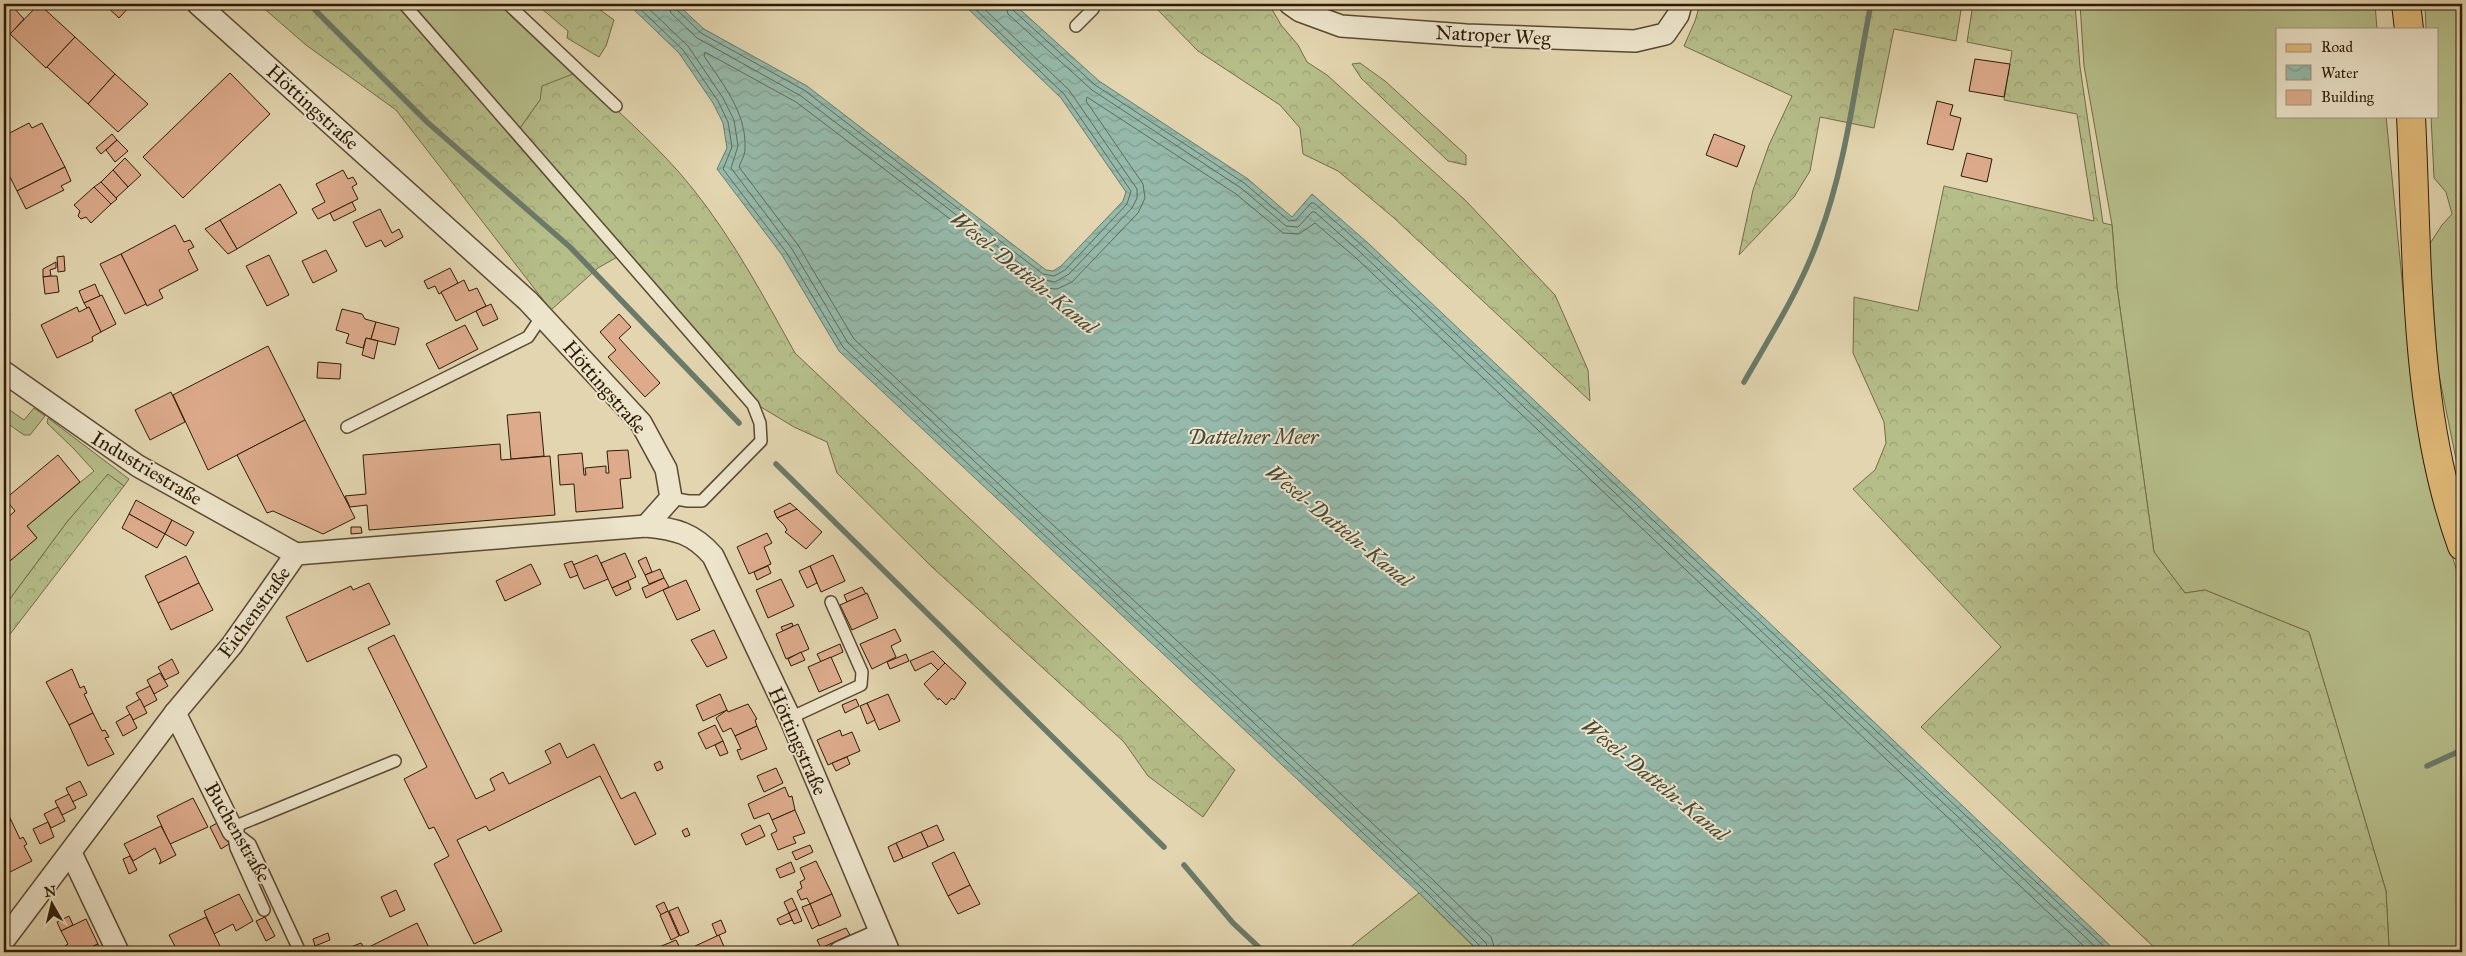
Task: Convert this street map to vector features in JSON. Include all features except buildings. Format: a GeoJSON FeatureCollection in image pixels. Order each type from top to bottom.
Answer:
{"type":"FeatureCollection","features":[{"type":"Feature","properties":{"kind":"main road"},"geometry":{"type":"LineString","coordinates":[[2406,4],[2409,28]]}},
{"type":"Feature","properties":{"kind":"main road"},"geometry":{"type":"LineString","coordinates":[[2410,118],[2423,375],[2436,458],[2450,514],[2462,546]]}},
{"type":"Feature","properties":{"kind":"street","name":"Höttingstraße"},"geometry":{"type":"LineString","coordinates":[[198,4],[542,316],[641,423],[666,469],[671,498]]}},
{"type":"Feature","properties":{"kind":"street","name":"Natroper Weg"},"geometry":{"type":"LineString","coordinates":[[1290,4],[1300,11],[1341,26],[1466,35],[1635,41],[1666,34],[1678,15],[1681,4]]}},
{"type":"Feature","properties":{"kind":"street","name":"Industriestraße"},"geometry":{"type":"LineString","coordinates":[[4,372],[138,466],[296,554]]}},
{"type":"Feature","properties":{"kind":"street"},"geometry":{"type":"LineString","coordinates":[[646,526],[671,498]]}},
{"type":"Feature","properties":{"kind":"street","name":"Höttingstraße"},"geometry":{"type":"LineString","coordinates":[[646,526],[673,529],[700,541],[713,556],[790,718],[885,943]]}},
{"type":"Feature","properties":{"kind":"street","name":"Eichenstraße"},"geometry":{"type":"LineString","coordinates":[[10,952],[4,940],[175,713],[232,644],[296,554],[646,526]]}},
{"type":"Feature","properties":{"kind":"street","name":"Buchenstraße"},"geometry":{"type":"LineString","coordinates":[[175,713],[232,829]]}},
{"type":"Feature","properties":{"kind":"street"},"geometry":{"type":"LineString","coordinates":[[71,853],[118,952]]}},
{"type":"Feature","properties":{"kind":"street"},"geometry":{"type":"LineString","coordinates":[[840,952],[885,943]]}},
{"type":"Feature","properties":{"kind":"lane"},"geometry":{"type":"LineString","coordinates":[[404,4],[753,405],[760,423],[762,441],[702,501],[671,498]]}},
{"type":"Feature","properties":{"kind":"lane"},"geometry":{"type":"LineString","coordinates":[[508,4],[616,106]]}},
{"type":"Feature","properties":{"kind":"lane"},"geometry":{"type":"LineString","coordinates":[[1076,26],[1093,9],[1088,4]]}},
{"type":"Feature","properties":{"kind":"lane"},"geometry":{"type":"LineString","coordinates":[[347,427],[528,337],[542,316]]}},
{"type":"Feature","properties":{"kind":"lane"},"geometry":{"type":"LineString","coordinates":[[790,718],[861,685],[862,672],[832,602]]}},
{"type":"Feature","properties":{"kind":"lane"},"geometry":{"type":"LineString","coordinates":[[264,910],[236,848],[232,829],[395,762]]}},
{"type":"Feature","properties":{"kind":"lane","name":"Buchenstraße"},"geometry":{"type":"LineString","coordinates":[[232,829],[250,844],[300,952]]}},
{"type":"Feature","properties":{"kind":"green space"},"geometry":{"type":"Polygon","coordinates":[[[259,4],[400,4],[619,256],[598,268],[551,310],[396,110],[306,45],[259,4]]]}},
{"type":"Feature","properties":{"kind":"green space"},"geometry":{"type":"Polygon","coordinates":[[[407,4],[504,4],[578,72],[540,100],[518,131],[407,4]]]}},
{"type":"Feature","properties":{"kind":"green space"},"geometry":{"type":"Polygon","coordinates":[[[536,4],[592,4],[614,20],[606,46],[599,57],[567,38],[568,31],[536,4]]]}},
{"type":"Feature","properties":{"kind":"green space"},"geometry":{"type":"Polygon","coordinates":[[[1152,4],[1264,4],[1273,11],[1281,25],[1298,45],[1307,62],[1327,75],[1465,200],[1555,295],[1588,370],[1590,401],[1394,218],[1338,171],[1303,154],[1300,128],[1280,105],[1198,51],[1152,4]]]}},
{"type":"Feature","properties":{"kind":"green space"},"geometry":{"type":"Polygon","coordinates":[[[1700,4],[1962,4],[1956,41],[1894,29],[1874,128],[1820,117],[1810,171],[1794,197],[1739,255],[1753,190],[1769,145],[1792,96],[1684,46],[1700,4]]]}},
{"type":"Feature","properties":{"kind":"green space"},"geometry":{"type":"Polygon","coordinates":[[[1973,4],[2075,4],[2080,67],[2103,223],[2112,225],[2117,287],[2154,552],[2185,593],[2205,590],[2309,632],[2386,891],[2389,947],[2392,952],[2159,952],[1921,727],[2001,647],[1853,489],[1875,470],[1886,443],[1884,422],[1853,353],[1854,297],[1918,311],[1944,186],[2094,221],[2077,114],[2004,100],[2012,51],[1967,42],[1973,4]]]}},
{"type":"Feature","properties":{"kind":"green space"},"geometry":{"type":"Polygon","coordinates":[[[2080,4],[2375,4],[2377,28],[2276,28],[2276,118],[2386,118],[2412,382],[2430,486],[2462,587],[2462,952],[2392,952],[2389,947],[2386,891],[2309,632],[2205,590],[2185,593],[2154,552],[2117,287],[2112,225],[2084,66],[2080,4]]]}},
{"type":"Feature","properties":{"kind":"green space"},"geometry":{"type":"Polygon","coordinates":[[[2425,4],[2462,4],[2462,489],[2438,370],[2429,245],[2452,214],[2446,192],[2434,178],[2431,118],[2438,118],[2438,28],[2426,28],[2425,4]]]}},
{"type":"Feature","properties":{"kind":"green space"},"geometry":{"type":"Polygon","coordinates":[[[1360,63],[1385,81],[1466,155],[1466,165],[1448,161],[1361,78],[1352,64],[1360,63]]]}},
{"type":"Feature","properties":{"kind":"green space"},"geometry":{"type":"Polygon","coordinates":[[[578,72],[652,143],[680,173],[708,208],[735,248],[795,353],[1235,770],[1203,817],[1148,776],[1124,742],[932,567],[837,473],[827,442],[794,427],[756,404],[518,131],[540,100],[542,86],[578,72]]]}},
{"type":"Feature","properties":{"kind":"green space"},"geometry":{"type":"Polygon","coordinates":[[[4,406],[24,420],[34,408],[45,416],[30,435],[24,435],[4,421],[4,406]]]}},
{"type":"Feature","properties":{"kind":"green space"},"geometry":{"type":"Polygon","coordinates":[[[48,418],[129,479],[124,486],[108,475],[67,522],[4,607],[4,566],[37,538],[27,526],[94,471],[47,423],[48,418]]]}},
{"type":"Feature","properties":{"kind":"green space"},"geometry":{"type":"Polygon","coordinates":[[[108,474],[124,486],[4,642],[4,607],[67,522],[108,474]]]}},
{"type":"Feature","properties":{"kind":"green space"},"geometry":{"type":"Polygon","coordinates":[[[1419,893],[1479,952],[1344,952],[1419,893]]]}},
{"type":"Feature","properties":{"kind":"water","name":"Dattelner Meer"},"geometry":{"type":"Polygon","coordinates":[[[628,4],[677,4],[704,29],[807,86],[1046,270],[1053,271],[1061,266],[1123,201],[1126,192],[1061,98],[963,4],[1014,4],[1099,81],[1248,179],[1292,217],[1312,194],[1368,243],[2117,952],[1480,952],[839,351],[782,255],[717,169],[727,148],[723,123],[713,103],[679,53],[628,4]]]}},
{"type":"Feature","properties":{"kind":"waterway"},"geometry":{"type":"LineString","coordinates":[[309,4],[427,122],[570,247],[739,423]]}},
{"type":"Feature","properties":{"kind":"waterway"},"geometry":{"type":"LineString","coordinates":[[1744,382],[1785,311],[1803,275],[1829,209],[1850,122],[1871,4]]}},
{"type":"Feature","properties":{"kind":"waterway"},"geometry":{"type":"LineString","coordinates":[[776,464],[1164,847]]}},
{"type":"Feature","properties":{"kind":"waterway"},"geometry":{"type":"LineString","coordinates":[[2427,766],[2462,750]]}},
{"type":"Feature","properties":{"kind":"waterway"},"geometry":{"type":"LineString","coordinates":[[1184,865],[1233,923],[1264,952]]}},
{"type":"Feature","properties":{"kind":"water label","name":"Wesel-Datteln-Kanal"},"geometry":{"type":"Point","coordinates":[1024,273]}},
{"type":"Feature","properties":{"kind":"water label","name":"Wesel-Datteln-Kanal"},"geometry":{"type":"Point","coordinates":[1339,526]}},
{"type":"Feature","properties":{"kind":"water label","name":"Wesel-Datteln-Kanal"},"geometry":{"type":"Point","coordinates":[1655,780]}}]}
